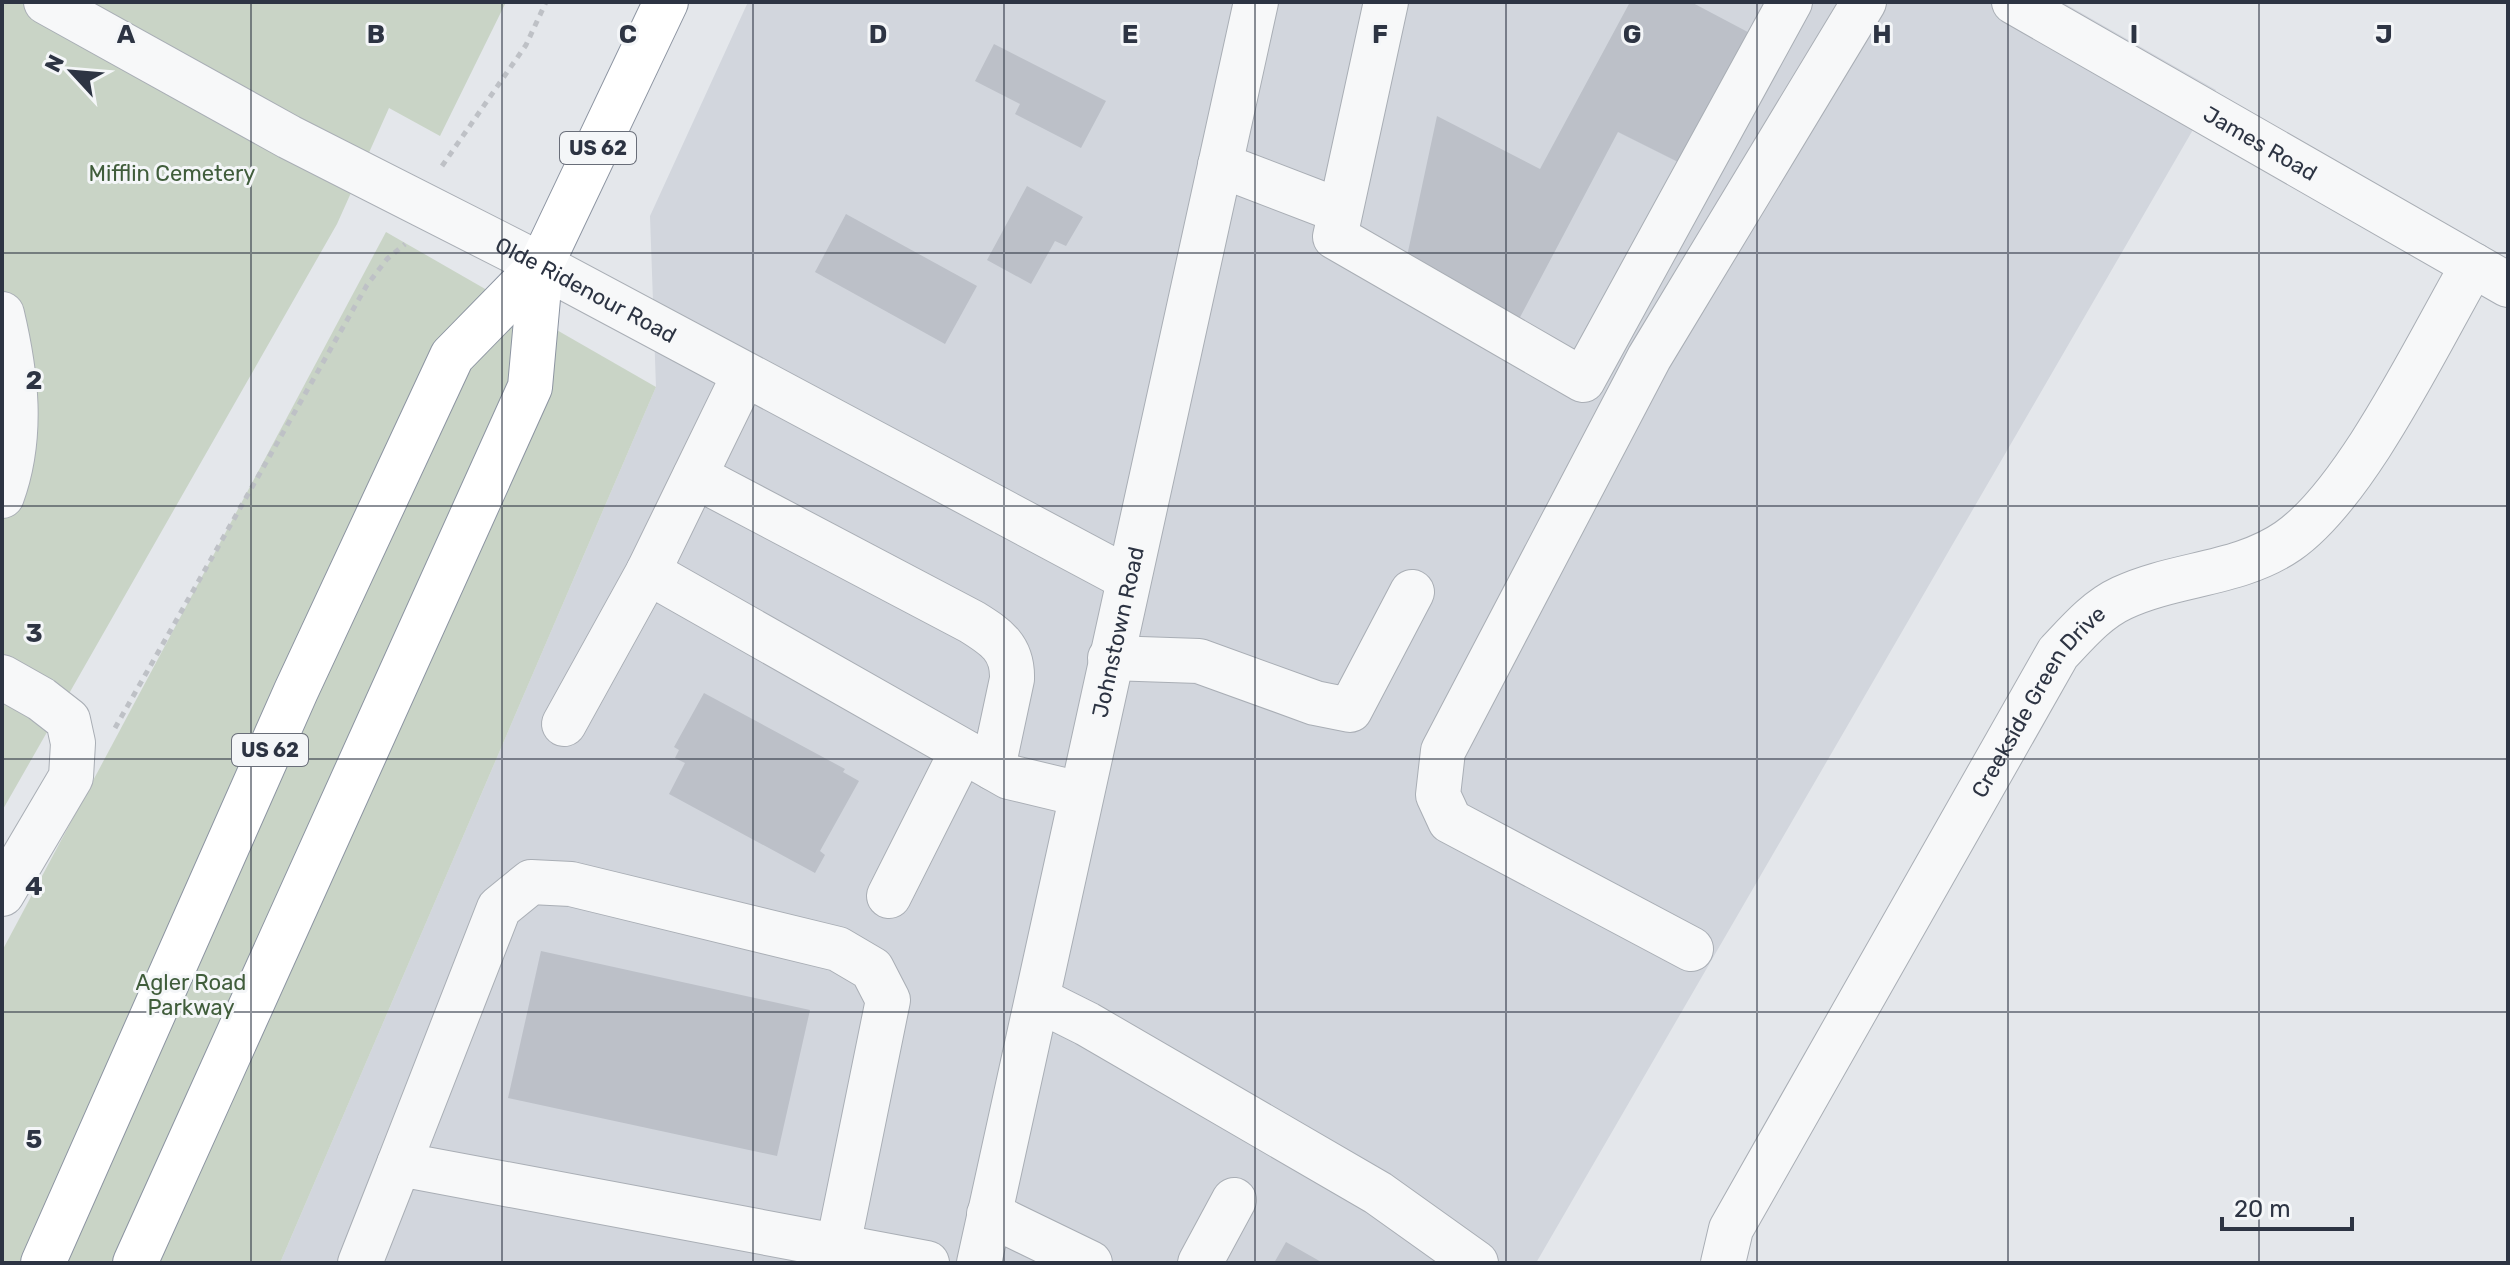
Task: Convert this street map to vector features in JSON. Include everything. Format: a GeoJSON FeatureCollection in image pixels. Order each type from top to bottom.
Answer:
{"type":"FeatureCollection","features":[{"type":"Feature","properties":{"kind":"highway","name":"US 62"},"geometry":{"type":"LineString","coordinates":[[43,1263],[296,691],[452,356],[541,265],[666,2]]}},
{"type":"Feature","properties":{"kind":"highway","name":"US 62"},"geometry":{"type":"LineString","coordinates":[[135,1263],[530,387],[541,265]]}},
{"type":"Feature","properties":{"kind":"street","name":"Olde Ridenour Road"},"geometry":{"type":"LineString","coordinates":[[46,2],[289,137],[541,265],[1127,578]]}},
{"type":"Feature","properties":{"kind":"street","name":"Johnstown Road"},"geometry":{"type":"LineString","coordinates":[[979,1263],[1039,1000],[1127,578],[1256,2]]}},
{"type":"Feature","properties":{"kind":"street"},"geometry":{"type":"LineString","coordinates":[[1386,2],[1335,237],[1583,380],[1790,2]]}},
{"type":"Feature","properties":{"kind":"street"},"geometry":{"type":"LineString","coordinates":[[1691,949],[1450,821],[1438,795],[1443,751],[1649,358],[1864,2]]}},
{"type":"Feature","properties":{"kind":"street","name":"James Road"},"geometry":{"type":"LineString","coordinates":[[2014,2],[2490,275]]}},
{"type":"Feature","properties":{"kind":"street"},"geometry":{"type":"LineString","coordinates":[[1220,165],[1340,211]]}},
{"type":"Feature","properties":{"kind":"street","name":"Creekside Green Drive"},"geometry":{"type":"LineString","coordinates":[[1723,1263],[1731,1229],[2058,653],[2090,620],[2120,599],[2161,583],[2236,565],[2287,542],[2320,512],[2490,275]]}},
{"type":"Feature","properties":{"kind":"street"},"geometry":{"type":"LineString","coordinates":[[2,314],[14,366],[16,422],[2,496]]}},
{"type":"Feature","properties":{"kind":"street"},"geometry":{"type":"LineString","coordinates":[[564,724],[648,572],[744,375]]}},
{"type":"Feature","properties":{"kind":"street"},"geometry":{"type":"LineString","coordinates":[[695,476],[972,622],[1004,644],[1013,665],[1012,679],[978,760],[889,896]]}},
{"type":"Feature","properties":{"kind":"street"},"geometry":{"type":"LineString","coordinates":[[648,572],[1009,777],[1080,794]]}},
{"type":"Feature","properties":{"kind":"street"},"geometry":{"type":"LineString","coordinates":[[1110,658],[1199,661],[1315,703],[1350,710],[1412,592]]}},
{"type":"Feature","properties":{"kind":"street"},"geometry":{"type":"LineString","coordinates":[[2,677],[41,699],[68,720],[73,743],[71,777],[2,894]]}},
{"type":"Feature","properties":{"kind":"street"},"geometry":{"type":"LineString","coordinates":[[360,1263],[499,908],[531,882],[571,884],[838,949],[872,969],[888,1000],[838,1246]]}},
{"type":"Feature","properties":{"kind":"street"},"geometry":{"type":"LineString","coordinates":[[1039,1000],[1087,1024],[1378,1193],[1476,1263]]}},
{"type":"Feature","properties":{"kind":"street"},"geometry":{"type":"LineString","coordinates":[[399,1164],[927,1263]]}},
{"type":"Feature","properties":{"kind":"street"},"geometry":{"type":"LineString","coordinates":[[1200,1263],[1234,1200]]}},
{"type":"Feature","properties":{"kind":"street"},"geometry":{"type":"LineString","coordinates":[[989,1214],[1090,1263]]}},
{"type":"Feature","properties":{"kind":"path"},"geometry":{"type":"LineString","coordinates":[[71,777],[104,748],[367,285],[387,259],[405,245],[443,162],[526,45],[546,2]]}},
{"type":"Feature","properties":{"kind":"shaded area"},"geometry":{"type":"Polygon","coordinates":[[[748,2],[2062,2],[2216,90],[1536,1263],[280,1263],[656,387],[650,216],[748,2]]]}},
{"type":"Feature","properties":{"kind":"green space","name":"Mifflin Cemetery"},"geometry":{"type":"Polygon","coordinates":[[[2,2],[506,2],[440,136],[389,108],[337,224],[2,811],[2,2]]]}},
{"type":"Feature","properties":{"kind":"green space","name":"Agler Road Parkway"},"geometry":{"type":"Polygon","coordinates":[[[386,232],[656,387],[280,1263],[2,1263],[2,951],[386,232]]]}},
{"type":"Feature","properties":{"kind":"building"},"geometry":{"type":"Polygon","coordinates":[[[1630,2],[1691,2],[1761,39],[1690,168],[1618,132],[1518,321],[1406,261],[1437,116],[1540,169],[1630,2]]]}},
{"type":"Feature","properties":{"kind":"building"},"geometry":{"type":"Polygon","coordinates":[[[994,44],[1106,101],[1081,148],[1015,114],[1020,104],[975,81],[994,44]]]}},
{"type":"Feature","properties":{"kind":"building"},"geometry":{"type":"Polygon","coordinates":[[[1027,186],[1083,217],[1066,246],[1055,241],[1031,284],[987,260],[1027,186]]]}},
{"type":"Feature","properties":{"kind":"building"},"geometry":{"type":"Polygon","coordinates":[[[846,214],[977,286],[945,344],[815,272],[846,214]]]}},
{"type":"Feature","properties":{"kind":"building"},"geometry":{"type":"Polygon","coordinates":[[[704,693],[845,769],[843,772],[859,781],[820,851],[825,855],[815,873],[669,794],[685,763],[675,758],[679,750],[674,747],[704,693]]]}},
{"type":"Feature","properties":{"kind":"building"},"geometry":{"type":"Polygon","coordinates":[[[541,951],[810,1010],[777,1156],[508,1098],[541,951]]]}},
{"type":"Feature","properties":{"kind":"building"},"geometry":{"type":"Polygon","coordinates":[[[1286,1242],[1323,1263],[1274,1263],[1286,1242]]]}}]}
